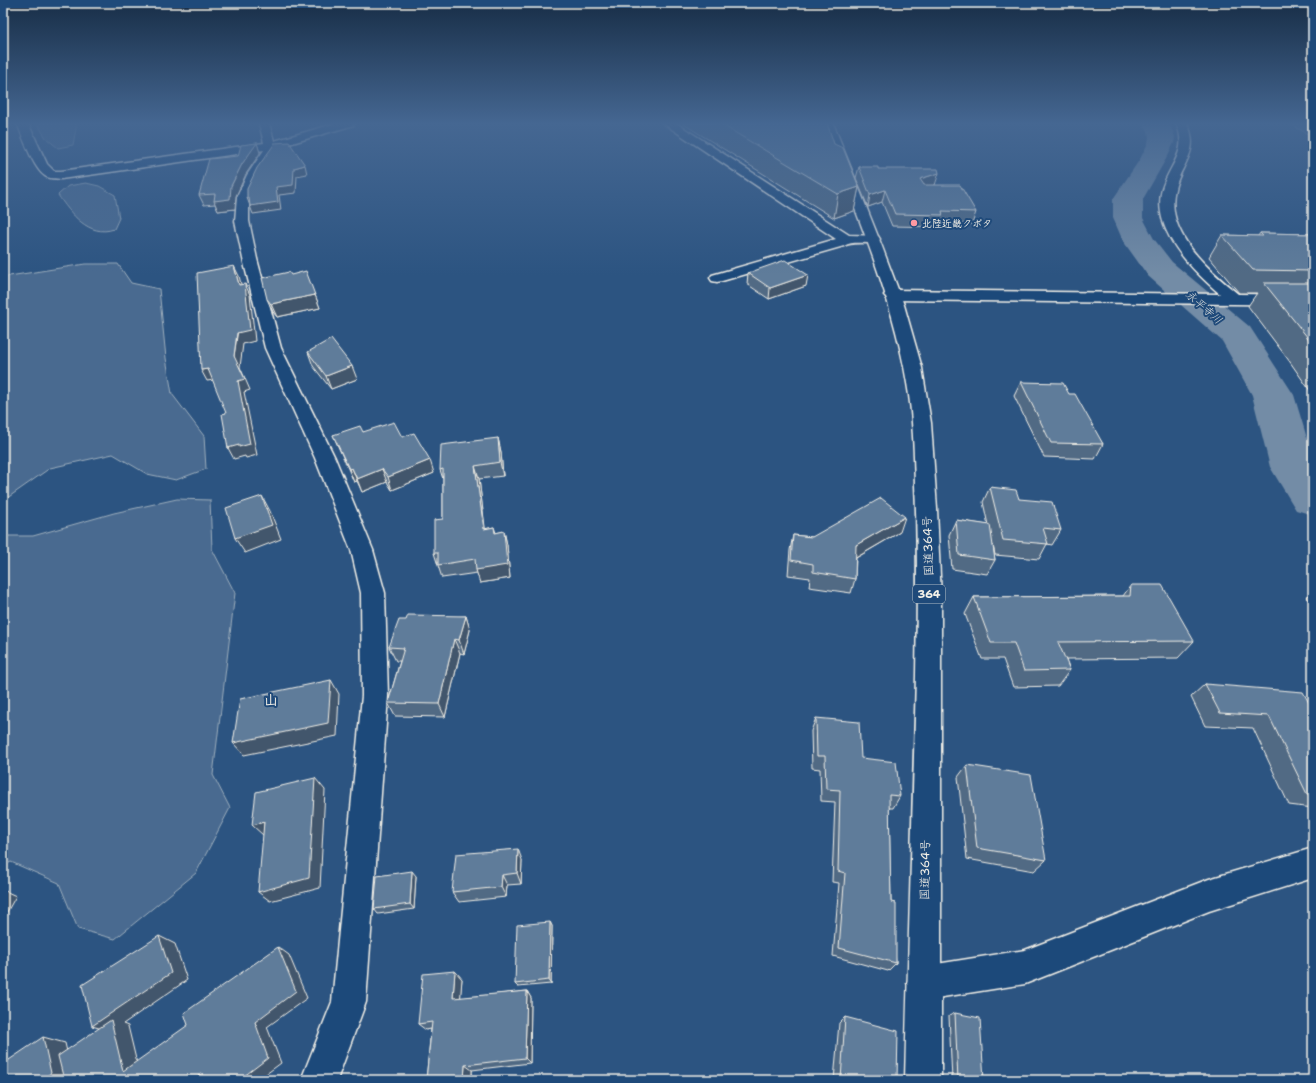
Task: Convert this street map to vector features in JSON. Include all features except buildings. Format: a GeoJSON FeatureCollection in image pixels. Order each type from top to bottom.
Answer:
{"type":"FeatureCollection","features":[{"type":"Feature","properties":{"kind":"main road"},"geometry":{"type":"LineString","coordinates":[[50,174],[61,175],[72,174]]}},
{"type":"Feature","properties":{"kind":"main road"},"geometry":{"type":"LineString","coordinates":[[254,174],[243,197],[242,221],[250,259],[273,348],[325,458],[362,550],[373,593],[375,696],[349,1002],[319,1080]]}},
{"type":"Feature","properties":{"kind":"main road"},"geometry":{"type":"LineString","coordinates":[[745,174],[846,239]]}},
{"type":"Feature","properties":{"kind":"main road","name":"国道364号"},"geometry":{"type":"LineString","coordinates":[[844,174],[873,239],[892,295],[913,368],[922,435],[929,539],[923,1080]]}},
{"type":"Feature","properties":{"kind":"main road"},"geometry":{"type":"LineString","coordinates":[[1175,174],[1170,183],[1166,200],[1176,237],[1201,270],[1226,298]]}},
{"type":"Feature","properties":{"kind":"main road"},"geometry":{"type":"LineString","coordinates":[[717,278],[839,243],[846,239],[873,239]]}},
{"type":"Feature","properties":{"kind":"main road"},"geometry":{"type":"LineString","coordinates":[[892,295],[1313,300]]}},
{"type":"Feature","properties":{"kind":"main road"},"geometry":{"type":"LineString","coordinates":[[924,983],[1025,967],[1209,895],[1313,863]]}},
{"type":"Feature","properties":{"kind":"shaded area"},"geometry":{"type":"Polygon","coordinates":[[[86,183],[99,186],[115,195],[119,218],[114,229],[105,231],[88,227],[74,216],[58,195],[68,186],[86,183]]]}},
{"type":"Feature","properties":{"kind":"shaded area"},"geometry":{"type":"Polygon","coordinates":[[[85,264],[118,264],[131,283],[159,289],[166,358],[172,394],[204,436],[206,469],[176,480],[147,474],[113,454],[50,468],[3,501],[3,277],[85,264]]]}},
{"type":"Feature","properties":{"kind":"shaded area"},"geometry":{"type":"Polygon","coordinates":[[[177,499],[210,500],[212,549],[235,593],[213,775],[230,808],[196,873],[115,939],[78,929],[59,883],[11,862],[3,866],[3,536],[33,536],[114,513],[177,499]]]}},
{"type":"Feature","properties":{"kind":"waterway","name":"永平寺川"},"geometry":{"type":"LineString","coordinates":[[1144,174],[1128,199],[1128,218],[1139,241],[1160,269],[1237,335],[1273,395],[1293,467],[1313,498]]}},
{"type":"Feature","properties":{"kind":"place","name":"北陸近畿クボタ"},"geometry":{"type":"Point","coordinates":[914,223]}},
{"type":"Feature","properties":{"kind":"district","name":"山"},"geometry":{"type":"Point","coordinates":[271,700]}}]}
